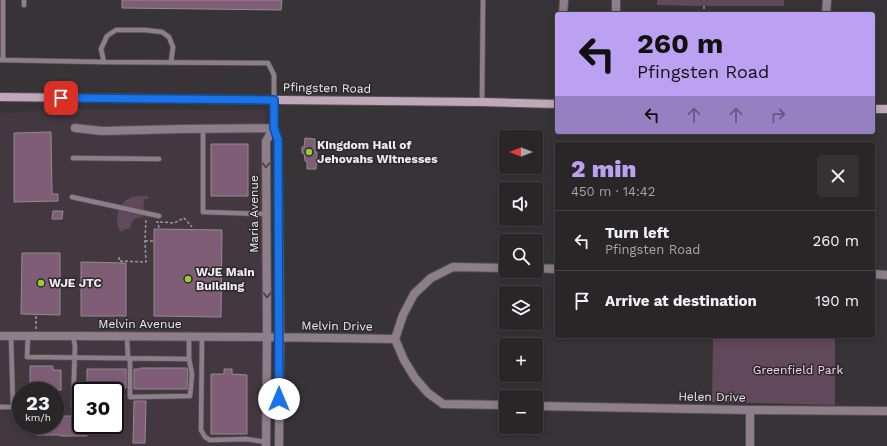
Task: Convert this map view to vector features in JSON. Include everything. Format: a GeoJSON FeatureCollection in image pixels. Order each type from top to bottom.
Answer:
{"type":"FeatureCollection","features":[{"type":"Feature","properties":{"kind":"main road","name":"Pfingsten Road"},"geometry":{"type":"LineString","coordinates":[[0,97],[555,104]]}},
{"type":"Feature","properties":{"kind":"main road"},"geometry":{"type":"LineString","coordinates":[[875,109],[887,109]]}},
{"type":"Feature","properties":{"kind":"street"},"geometry":{"type":"LineString","coordinates":[[563,12],[564,0]]}},
{"type":"Feature","properties":{"kind":"street"},"geometry":{"type":"LineString","coordinates":[[616,0],[616,12]]}},
{"type":"Feature","properties":{"kind":"street"},"geometry":{"type":"LineString","coordinates":[[826,12],[827,0]]}},
{"type":"Feature","properties":{"kind":"street","name":"Maria Avenue"},"geometry":{"type":"LineString","coordinates":[[274,100],[274,128],[278,140],[280,337],[279,446]]}},
{"type":"Feature","properties":{"kind":"street"},"geometry":{"type":"LineString","coordinates":[[75,128],[102,131],[203,128],[274,128]]}},
{"type":"Feature","properties":{"kind":"street","name":"Maria Avenue"},"geometry":{"type":"LineString","coordinates":[[266,444],[266,141],[274,128]]}},
{"type":"Feature","properties":{"kind":"street"},"geometry":{"type":"LineString","coordinates":[[499,268],[453,267],[431,278],[414,294],[403,315],[395,339],[404,360],[415,378],[428,393],[443,404],[499,406]]}},
{"type":"Feature","properties":{"kind":"street"},"geometry":{"type":"LineString","coordinates":[[543,268],[555,269]]}},
{"type":"Feature","properties":{"kind":"street"},"geometry":{"type":"LineString","coordinates":[[875,274],[887,274]]}},
{"type":"Feature","properties":{"kind":"street","name":"Melvin Avenue"},"geometry":{"type":"LineString","coordinates":[[0,336],[280,337]]}},
{"type":"Feature","properties":{"kind":"street","name":"Melvin Drive"},"geometry":{"type":"LineString","coordinates":[[280,337],[395,339]]}},
{"type":"Feature","properties":{"kind":"street","name":"Helen Drive"},"geometry":{"type":"LineString","coordinates":[[543,406],[887,411]]}},
{"type":"Feature","properties":{"kind":"street"},"geometry":{"type":"LineString","coordinates":[[750,410],[750,446]]}},
{"type":"Feature","properties":{"kind":"lane"},"geometry":{"type":"LineString","coordinates":[[3,0],[1,60],[268,63],[274,75],[274,100]]}},
{"type":"Feature","properties":{"kind":"lane"},"geometry":{"type":"LineString","coordinates":[[482,102],[483,0]]}},
{"type":"Feature","properties":{"kind":"lane"},"geometry":{"type":"LineString","coordinates":[[104,62],[101,49],[107,36],[116,30],[145,30],[162,32],[169,37],[173,47],[171,62]]}},
{"type":"Feature","properties":{"kind":"lane"},"geometry":{"type":"LineString","coordinates":[[203,128],[203,212],[266,214]]}},
{"type":"Feature","properties":{"kind":"lane"},"geometry":{"type":"LineString","coordinates":[[73,158],[159,159]]}},
{"type":"Feature","properties":{"kind":"lane"},"geometry":{"type":"LineString","coordinates":[[72,197],[159,216]]}},
{"type":"Feature","properties":{"kind":"lane"},"geometry":{"type":"LineString","coordinates":[[0,407],[13,407],[11,336]]}},
{"type":"Feature","properties":{"kind":"lane"},"geometry":{"type":"LineString","coordinates":[[32,336],[27,357],[189,359]]}},
{"type":"Feature","properties":{"kind":"lane"},"geometry":{"type":"LineString","coordinates":[[73,336],[75,346],[74,382]]}},
{"type":"Feature","properties":{"kind":"lane"},"geometry":{"type":"LineString","coordinates":[[127,337],[130,397],[190,396],[192,374],[189,359],[189,337]]}},
{"type":"Feature","properties":{"kind":"lane"},"geometry":{"type":"LineString","coordinates":[[202,337],[201,430],[203,434],[210,440],[246,439],[266,444]]}},
{"type":"Feature","properties":{"kind":"path"},"geometry":{"type":"LineString","coordinates":[[704,5],[704,12]]}},
{"type":"Feature","properties":{"kind":"path"},"geometry":{"type":"LineString","coordinates":[[119,257],[119,261],[146,262],[146,218],[150,219]]}},
{"type":"Feature","properties":{"kind":"path"},"geometry":{"type":"LineString","coordinates":[[154,221],[174,223],[184,218],[192,227]]}},
{"type":"Feature","properties":{"kind":"path"},"geometry":{"type":"LineString","coordinates":[[158,222],[159,229]]}},
{"type":"Feature","properties":{"kind":"path"},"geometry":{"type":"LineString","coordinates":[[145,241],[154,241]]}},
{"type":"Feature","properties":{"kind":"path"},"geometry":{"type":"LineString","coordinates":[[32,336],[36,315]]}},
{"type":"Feature","properties":{"kind":"shaded area"},"geometry":{"type":"Polygon","coordinates":[[[76,109],[265,110],[261,446],[0,446],[0,113],[76,109]]]}},
{"type":"Feature","properties":{"kind":"green space"},"geometry":{"type":"Polygon","coordinates":[[[657,0],[784,0],[784,6],[657,5],[657,0]]]}},
{"type":"Feature","properties":{"kind":"green space"},"geometry":{"type":"Polygon","coordinates":[[[136,196],[148,196],[148,199],[144,199],[143,217],[134,220],[130,229],[126,229],[121,232],[117,220],[120,207],[123,203],[126,200],[136,196]]]}},
{"type":"Feature","properties":{"kind":"green space","name":"Greenfield Park"},"geometry":{"type":"Polygon","coordinates":[[[713,338],[835,338],[835,405],[712,402],[713,338]]]}},
{"type":"Feature","properties":{"kind":"building"},"geometry":{"type":"Polygon","coordinates":[[[122,0],[282,0],[281,10],[122,8],[122,0]]]}},
{"type":"Feature","properties":{"kind":"building"},"geometry":{"type":"Polygon","coordinates":[[[51,132],[52,194],[58,194],[58,201],[14,202],[14,133],[51,132]]]}},
{"type":"Feature","properties":{"kind":"building","name":"Kingdom Hall of Jehovahs Witnesses"},"geometry":{"type":"Polygon","coordinates":[[[305,138],[315,139],[315,152],[317,152],[316,169],[307,169],[307,161],[305,161],[304,153],[302,153],[305,138]]]}},
{"type":"Feature","properties":{"kind":"building"},"geometry":{"type":"Polygon","coordinates":[[[211,144],[248,144],[248,196],[211,196],[211,144]]]}},
{"type":"Feature","properties":{"kind":"building"},"geometry":{"type":"Polygon","coordinates":[[[53,211],[63,211],[62,219],[52,219],[53,211]]]}},
{"type":"Feature","properties":{"kind":"building","name":"WJE Main Building"},"geometry":{"type":"Polygon","coordinates":[[[154,229],[222,230],[221,317],[154,316],[154,229]]]}},
{"type":"Feature","properties":{"kind":"building","name":"WJE JTC"},"geometry":{"type":"Polygon","coordinates":[[[22,253],[60,253],[60,315],[21,314],[22,253]]]}},
{"type":"Feature","properties":{"kind":"building","name":"WJE JTC"},"geometry":{"type":"Polygon","coordinates":[[[81,262],[126,263],[126,316],[81,316],[81,262]]]}},
{"type":"Feature","properties":{"kind":"building"},"geometry":{"type":"Polygon","coordinates":[[[30,366],[53,366],[53,370],[61,370],[61,382],[30,382],[30,366]]]}},
{"type":"Feature","properties":{"kind":"building"},"geometry":{"type":"Polygon","coordinates":[[[187,368],[187,389],[134,389],[134,369],[187,368]]]}},
{"type":"Feature","properties":{"kind":"building"},"geometry":{"type":"Polygon","coordinates":[[[87,369],[126,369],[126,388],[124,388],[124,382],[87,382],[87,369]]]}},
{"type":"Feature","properties":{"kind":"building"},"geometry":{"type":"Polygon","coordinates":[[[224,369],[232,369],[232,374],[247,375],[247,434],[211,434],[211,374],[224,374],[224,369]]]}},
{"type":"Feature","properties":{"kind":"building"},"geometry":{"type":"Polygon","coordinates":[[[134,401],[146,401],[145,443],[133,443],[134,401]]]}},
{"type":"Feature","properties":{"kind":"building"},"geometry":{"type":"Polygon","coordinates":[[[64,416],[72,416],[72,434],[87,434],[87,436],[61,436],[37,435],[64,434],[64,416]]]}},
{"type":"Feature","properties":{"kind":"place","name":"Kingdom Hall of Jehovahs Witnesses"},"geometry":{"type":"Point","coordinates":[309,152]}},
{"type":"Feature","properties":{"kind":"place","name":"WJE Main Building"},"geometry":{"type":"Point","coordinates":[188,279]}},
{"type":"Feature","properties":{"kind":"place","name":"WJE JTC"},"geometry":{"type":"Point","coordinates":[41,283]}},
{"type":"Feature","properties":{"kind":"route"},"geometry":{"type":"LineString","coordinates":[[61,98],[274,100],[274,128],[278,140],[280,337],[279,399]]}}]}
